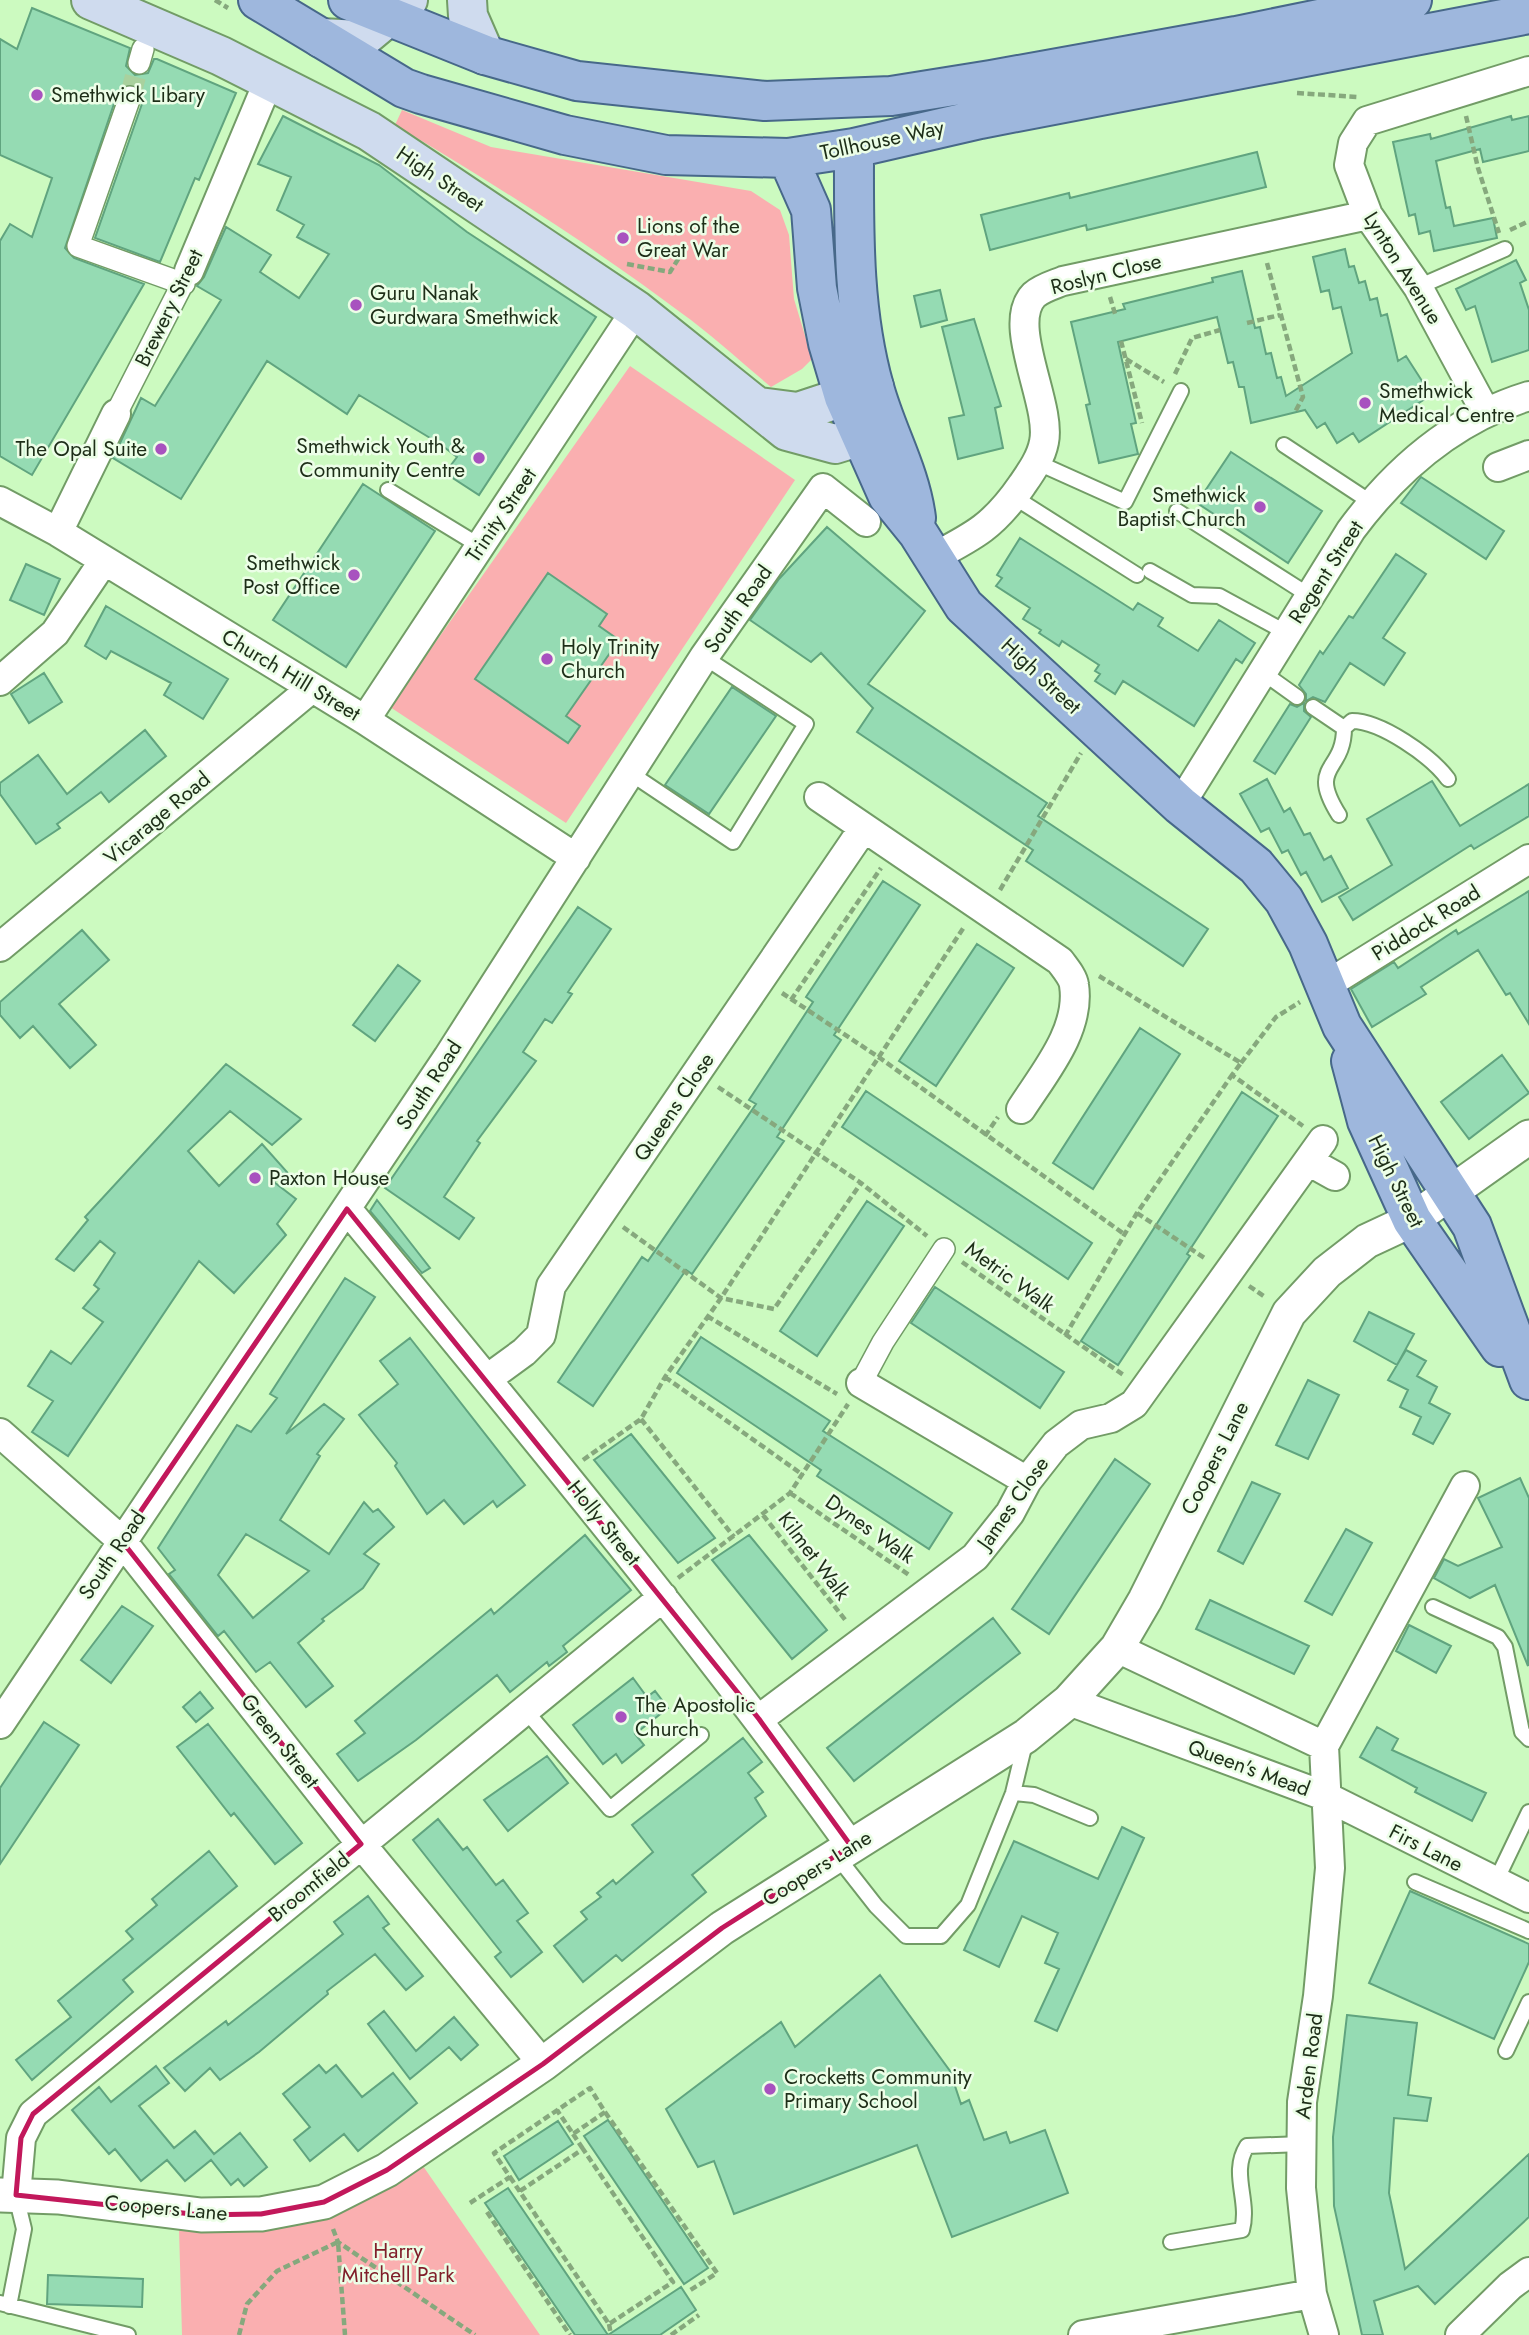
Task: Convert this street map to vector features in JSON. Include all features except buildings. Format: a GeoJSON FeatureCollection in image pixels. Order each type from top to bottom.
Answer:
{"type":"FeatureCollection","features":[{"type":"Feature","properties":{"kind":"main road","name":"High Street"},"geometry":{"type":"LineString","coordinates":[[91,0],[269,80],[369,131],[636,310],[787,431],[835,444],[874,432],[859,392],[854,148]]}},
{"type":"Feature","properties":{"kind":"main road","name":"Tollhouse Way"},"geometry":{"type":"LineString","coordinates":[[258,0],[404,88],[421,94],[565,135],[666,155],[788,158],[854,148],[994,116],[1529,14]]}},
{"type":"Feature","properties":{"kind":"main road","name":"Tollhouse Way"},"geometry":{"type":"LineString","coordinates":[[348,0],[397,8],[485,55],[577,81],[765,102],[891,96],[1045,71],[1319,10],[1412,0]]}},
{"type":"Feature","properties":{"kind":"main road"},"geometry":{"type":"LineString","coordinates":[[467,0],[468,16],[485,55]]}},
{"type":"Feature","properties":{"kind":"main road"},"geometry":{"type":"LineString","coordinates":[[321,38],[360,40],[397,8]]}},
{"type":"Feature","properties":{"kind":"main road"},"geometry":{"type":"LineString","coordinates":[[397,8],[390,58],[429,76],[581,123],[666,155]]}},
{"type":"Feature","properties":{"kind":"main road"},"geometry":{"type":"LineString","coordinates":[[577,81],[638,108],[724,124],[802,127],[839,134],[854,148]]}},
{"type":"Feature","properties":{"kind":"main road","name":"High Street"},"geometry":{"type":"LineString","coordinates":[[788,158],[811,210],[817,288],[828,343],[859,392],[912,488],[925,546]]}},
{"type":"Feature","properties":{"kind":"main road"},"geometry":{"type":"LineString","coordinates":[[758,407],[798,412],[859,392]]}},
{"type":"Feature","properties":{"kind":"main road","name":"High Street"},"geometry":{"type":"LineString","coordinates":[[861,438],[888,496],[964,606],[1180,805],[1255,894],[1312,994],[1342,1026],[1472,1226],[1529,1380]]}},
{"type":"Feature","properties":{"kind":"main road","name":"High Street"},"geometry":{"type":"LineString","coordinates":[[1342,1026],[1367,1121],[1412,1220],[1457,1280],[1529,1391]]}},
{"type":"Feature","properties":{"kind":"street","name":"Lynton Avenue"},"geometry":{"type":"LineString","coordinates":[[1486,414],[1418,287],[1368,215],[1349,165],[1353,143],[1367,121],[1529,71]]}},
{"type":"Feature","properties":{"kind":"street","name":"Brewery Street"},"geometry":{"type":"LineString","coordinates":[[58,532],[186,277],[269,80]]}},
{"type":"Feature","properties":{"kind":"street"},"geometry":{"type":"LineString","coordinates":[[130,97],[78,246],[186,277]]}},
{"type":"Feature","properties":{"kind":"street","name":"Roslyn Close"},"geometry":{"type":"LineString","coordinates":[[925,546],[973,537],[1001,516],[1036,462],[1044,440],[1044,424],[1025,331],[1026,307],[1032,296],[1063,281],[1368,215]]}},
{"type":"Feature","properties":{"kind":"street","name":"Trinity Street"},"geometry":{"type":"LineString","coordinates":[[365,720],[636,310]]}},
{"type":"Feature","properties":{"kind":"street","name":"Regent Street"},"geometry":{"type":"LineString","coordinates":[[1180,805],[1310,596],[1372,503],[1415,458],[1486,414],[1529,396]]}},
{"type":"Feature","properties":{"kind":"street"},"geometry":{"type":"LineString","coordinates":[[1498,467],[1527,465]]}},
{"type":"Feature","properties":{"kind":"street","name":"South Road"},"geometry":{"type":"LineString","coordinates":[[0,1724],[121,1540],[346,1209],[704,657],[823,488],[866,522]]}},
{"type":"Feature","properties":{"kind":"street","name":"Church Hill Street"},"geometry":{"type":"LineString","coordinates":[[0,501],[58,532],[365,720],[576,858]]}},
{"type":"Feature","properties":{"kind":"street"},"geometry":{"type":"LineString","coordinates":[[0,681],[55,633],[103,562]]}},
{"type":"Feature","properties":{"kind":"street","name":"Vicarage Road"},"geometry":{"type":"LineString","coordinates":[[0,947],[312,688]]}},
{"type":"Feature","properties":{"kind":"street"},"geometry":{"type":"LineString","coordinates":[[819,797],[1060,961],[1074,982],[1074,1010],[1066,1035],[1023,1110]]}},
{"type":"Feature","properties":{"kind":"street","name":"Queens Close"},"geometry":{"type":"LineString","coordinates":[[487,1379],[541,1335],[551,1286],[698,1074],[759,977],[863,828]]}},
{"type":"Feature","properties":{"kind":"street","name":"Piddock Road"},"geometry":{"type":"LineString","coordinates":[[1312,994],[1529,859]]}},
{"type":"Feature","properties":{"kind":"street","name":"Coopers Lane"},"geometry":{"type":"LineString","coordinates":[[8,2195],[201,2215],[261,2214],[324,2202],[387,2170],[543,2064],[722,1927],[1026,1736],[1069,1702],[1117,1648],[1145,1600],[1289,1313],[1327,1272],[1367,1241],[1412,1220],[1529,1137]]}},
{"type":"Feature","properties":{"kind":"street"},"geometry":{"type":"LineString","coordinates":[[1316,1151],[1335,1176]]}},
{"type":"Feature","properties":{"kind":"street","name":"James Close"},"geometry":{"type":"LineString","coordinates":[[759,1719],[975,1557],[1010,1513],[1027,1481],[1056,1444],[1081,1425],[1111,1418],[1134,1404],[1316,1151]]}},
{"type":"Feature","properties":{"kind":"street","name":"Holly Street"},"geometry":{"type":"LineString","coordinates":[[346,1209],[564,1474],[759,1719],[844,1851]]}},
{"type":"Feature","properties":{"kind":"street"},"geometry":{"type":"LineString","coordinates":[[944,1249],[883,1342],[855,1392],[1027,1481]]}},
{"type":"Feature","properties":{"kind":"street","name":"Green Street"},"geometry":{"type":"LineString","coordinates":[[0,1433],[121,1540],[361,1844],[543,2064]]}},
{"type":"Feature","properties":{"kind":"street"},"geometry":{"type":"LineString","coordinates":[[1117,1648],[1324,1746],[1465,1486]]}},
{"type":"Feature","properties":{"kind":"street","name":"Broomfield"},"geometry":{"type":"LineString","coordinates":[[8,2195],[21,2138],[33,2114],[525,1710],[661,1594]]}},
{"type":"Feature","properties":{"kind":"street","name":"Queen's Mead"},"geometry":{"type":"LineString","coordinates":[[1069,1702],[1325,1796],[1324,1746]]}},
{"type":"Feature","properties":{"kind":"street","name":"Firs Lane"},"geometry":{"type":"LineString","coordinates":[[1325,1796],[1529,1898]]}},
{"type":"Feature","properties":{"kind":"street","name":"Arden Road"},"geometry":{"type":"LineString","coordinates":[[1324,2335],[1312,2294],[1301,2188],[1302,2102],[1327,1914],[1330,1868],[1325,1796]]}},
{"type":"Feature","properties":{"kind":"street"},"geometry":{"type":"LineString","coordinates":[[1460,2335],[1510,2286],[1529,2272]]}},
{"type":"Feature","properties":{"kind":"street"},"geometry":{"type":"LineString","coordinates":[[1083,2335],[1312,2294]]}},
{"type":"Feature","properties":{"kind":"lane"},"geometry":{"type":"LineString","coordinates":[[1418,287],[1502,242]]}},
{"type":"Feature","properties":{"kind":"lane"},"geometry":{"type":"LineString","coordinates":[[1036,462],[1125,502],[1181,391]]}},
{"type":"Feature","properties":{"kind":"lane"},"geometry":{"type":"LineString","coordinates":[[1284,445],[1372,503]]}},
{"type":"Feature","properties":{"kind":"lane"},"geometry":{"type":"LineString","coordinates":[[388,490],[480,546]]}},
{"type":"Feature","properties":{"kind":"lane"},"geometry":{"type":"LineString","coordinates":[[1014,497],[1143,573],[1192,595],[1219,596],[1287,634]]}},
{"type":"Feature","properties":{"kind":"lane"},"geometry":{"type":"LineString","coordinates":[[1177,511],[1310,596]]}},
{"type":"Feature","properties":{"kind":"lane"},"geometry":{"type":"LineString","coordinates":[[630,773],[733,842],[806,724],[704,657]]}},
{"type":"Feature","properties":{"kind":"lane"},"geometry":{"type":"LineString","coordinates":[[1262,672],[1297,697]]}},
{"type":"Feature","properties":{"kind":"lane"},"geometry":{"type":"LineString","coordinates":[[1312,707],[1344,729]]}},
{"type":"Feature","properties":{"kind":"lane"},"geometry":{"type":"LineString","coordinates":[[1339,816],[1324,786],[1325,776],[1344,744],[1344,729],[1352,721],[1374,724],[1434,762],[1448,779]]}},
{"type":"Feature","properties":{"kind":"lane"},"geometry":{"type":"LineString","coordinates":[[1433,1606],[1497,1637],[1505,1647],[1522,1732],[1529,1739]]}},
{"type":"Feature","properties":{"kind":"lane"},"geometry":{"type":"LineString","coordinates":[[525,1710],[610,1810],[701,1735]]}},
{"type":"Feature","properties":{"kind":"lane"},"geometry":{"type":"LineString","coordinates":[[844,1851],[876,1906],[906,1936],[941,1936],[968,1905],[1013,1793],[1026,1736]]}},
{"type":"Feature","properties":{"kind":"lane"},"geometry":{"type":"LineString","coordinates":[[1013,1793],[1034,1795],[1090,1818]]}},
{"type":"Feature","properties":{"kind":"lane"},"geometry":{"type":"LineString","coordinates":[[1495,1882],[1529,1812]]}},
{"type":"Feature","properties":{"kind":"lane"},"geometry":{"type":"LineString","coordinates":[[1415,1882],[1529,1931]]}},
{"type":"Feature","properties":{"kind":"lane"},"geometry":{"type":"LineString","coordinates":[[1506,2051],[1529,2002]]}},
{"type":"Feature","properties":{"kind":"lane"},"geometry":{"type":"LineString","coordinates":[[1171,2242],[1242,2230],[1245,2218],[1238,2160],[1247,2146],[1302,2144]]}},
{"type":"Feature","properties":{"kind":"lane"},"geometry":{"type":"LineString","coordinates":[[8,2195],[24,2229],[4,2304],[128,2335]]}},
{"type":"Feature","properties":{"kind":"path"},"geometry":{"type":"LineString","coordinates":[[1284,92],[1364,97],[1402,110]]}},
{"type":"Feature","properties":{"kind":"path"},"geometry":{"type":"LineString","coordinates":[[1461,92],[1478,168],[1502,242],[1529,221]]}},
{"type":"Feature","properties":{"kind":"path"},"geometry":{"type":"LineString","coordinates":[[1261,238],[1303,397],[1295,412]]}},
{"type":"Feature","properties":{"kind":"path"},"geometry":{"type":"LineString","coordinates":[[615,266],[625,263],[670,272],[682,254]]}},
{"type":"Feature","properties":{"kind":"path"},"geometry":{"type":"LineString","coordinates":[[1247,323],[1280,315]]}},
{"type":"Feature","properties":{"kind":"path"},"geometry":{"type":"LineString","coordinates":[[1121,341],[1142,424]]}},
{"type":"Feature","properties":{"kind":"path"},"geometry":{"type":"LineString","coordinates":[[1126,359],[1181,391]]}},
{"type":"Feature","properties":{"kind":"path"},"geometry":{"type":"LineString","coordinates":[[564,1474],[641,1419],[665,1377],[982,909],[1087,744]]}},
{"type":"Feature","properties":{"kind":"path"},"geometry":{"type":"LineString","coordinates":[[791,1000],[895,848]]}},
{"type":"Feature","properties":{"kind":"path"},"geometry":{"type":"LineString","coordinates":[[1060,961],[1073,960],[1241,1063]]}},
{"type":"Feature","properties":{"kind":"path"},"geometry":{"type":"LineString","coordinates":[[759,977],[880,1058],[1125,1234]]}},
{"type":"Feature","properties":{"kind":"path"},"geometry":{"type":"LineString","coordinates":[[1065,1336],[1125,1234],[1232,1075],[1276,1017],[1312,994]]}},
{"type":"Feature","properties":{"kind":"path","name":"Metric Walk"},"geometry":{"type":"LineString","coordinates":[[698,1074],[861,1183],[944,1249],[1146,1390]]}},
{"type":"Feature","properties":{"kind":"path"},"geometry":{"type":"LineString","coordinates":[[1232,1075],[1316,1151]]}},
{"type":"Feature","properties":{"kind":"path"},"geometry":{"type":"LineString","coordinates":[[603,1212],[721,1298],[774,1309],[861,1183]]}},
{"type":"Feature","properties":{"kind":"path"},"geometry":{"type":"LineString","coordinates":[[661,1594],[790,1493],[855,1392],[707,1316]]}},
{"type":"Feature","properties":{"kind":"path"},"geometry":{"type":"LineString","coordinates":[[665,1377],[803,1475]]}},
{"type":"Feature","properties":{"kind":"path"},"geometry":{"type":"LineString","coordinates":[[641,1419],[734,1537]]}},
{"type":"Feature","properties":{"kind":"path","name":"Dynes Walk"},"geometry":{"type":"LineString","coordinates":[[790,1493],[933,1591]]}},
{"type":"Feature","properties":{"kind":"path","name":"Kilmet Walk"},"geometry":{"type":"LineString","coordinates":[[763,1515],[840,1616]]}},
{"type":"Feature","properties":{"kind":"path"},"geometry":{"type":"LineString","coordinates":[[611,2335],[609,2324],[494,2153],[590,2088],[717,2273],[690,2291]]}},
{"type":"Feature","properties":{"kind":"path"},"geometry":{"type":"LineString","coordinates":[[557,2110],[673,2282],[609,2324]]}},
{"type":"Feature","properties":{"kind":"path"},"geometry":{"type":"LineString","coordinates":[[573,2134],[606,2112]]}},
{"type":"Feature","properties":{"kind":"path"},"geometry":{"type":"LineString","coordinates":[[520,2191],[583,2149]]}},
{"type":"Feature","properties":{"kind":"path"},"geometry":{"type":"LineString","coordinates":[[470,2203],[510,2177]]}},
{"type":"Feature","properties":{"kind":"path"},"geometry":{"type":"LineString","coordinates":[[324,2202],[338,2242],[345,2335]]}},
{"type":"Feature","properties":{"kind":"path"},"geometry":{"type":"LineString","coordinates":[[487,2212],[570,2335]]}},
{"type":"Feature","properties":{"kind":"path"},"geometry":{"type":"LineString","coordinates":[[239,2335],[247,2304],[277,2271],[338,2242]]}},
{"type":"Feature","properties":{"kind":"path"},"geometry":{"type":"LineString","coordinates":[[338,2242],[475,2335]]}},
{"type":"Feature","properties":{"kind":"path"},"geometry":{"type":"LineString","coordinates":[[671,2335],[699,2315]]}},
{"type":"Feature","properties":{"kind":"highlighted area"},"geometry":{"type":"Polygon","coordinates":[[[347,1209],[759,1719],[851,1846],[722,1928],[543,2064],[387,2170],[324,2202],[261,2214],[201,2215],[16,2195],[21,2138],[33,2114],[361,1844],[121,1540],[347,1209]]]}},
{"type":"Feature","properties":{"kind":"green space"},"geometry":{"type":"Polygon","coordinates":[[[402,110],[491,147],[751,191],[780,210],[789,235],[794,299],[812,359],[802,369],[771,387],[692,321],[611,262],[395,125],[402,110]]]}},
{"type":"Feature","properties":{"kind":"green space"},"geometry":{"type":"Polygon","coordinates":[[[630,366],[795,480],[566,823],[390,707],[630,366]]]}},
{"type":"Feature","properties":{"kind":"green space","name":"Harry Mitchell Park"},"geometry":{"type":"Polygon","coordinates":[[[423,2166],[540,2335],[182,2335],[179,2229],[244,2225],[306,2216],[365,2197],[423,2166]]]}},
{"type":"Feature","properties":{"kind":"tunnel"},"geometry":{"type":"LineString","coordinates":[[130,97],[139,63]]}},
{"type":"Feature","properties":{"kind":"place","name":"Smethwick Libary"},"geometry":{"type":"Point","coordinates":[37,95]}},
{"type":"Feature","properties":{"kind":"place","name":"Lions of the Great War"},"geometry":{"type":"Point","coordinates":[623,238]}},
{"type":"Feature","properties":{"kind":"place","name":"Guru Nanak Gurdwara Smethwick"},"geometry":{"type":"Point","coordinates":[356,305]}},
{"type":"Feature","properties":{"kind":"place","name":"Smethwick Medical Centre"},"geometry":{"type":"Point","coordinates":[1365,403]}},
{"type":"Feature","properties":{"kind":"place","name":"The Opal Suite"},"geometry":{"type":"Point","coordinates":[161,449]}},
{"type":"Feature","properties":{"kind":"place","name":"Smethwick Youth & Community Centre"},"geometry":{"type":"Point","coordinates":[479,458]}},
{"type":"Feature","properties":{"kind":"place","name":"Smethwick Baptist Church"},"geometry":{"type":"Point","coordinates":[1260,507]}},
{"type":"Feature","properties":{"kind":"place","name":"Smethwick Post Office"},"geometry":{"type":"Point","coordinates":[354,575]}},
{"type":"Feature","properties":{"kind":"place","name":"Holy Trinity Church"},"geometry":{"type":"Point","coordinates":[547,659]}},
{"type":"Feature","properties":{"kind":"place","name":"Paxton House"},"geometry":{"type":"Point","coordinates":[255,1178]}},
{"type":"Feature","properties":{"kind":"place","name":"The Apostolic Church"},"geometry":{"type":"Point","coordinates":[621,1717]}},
{"type":"Feature","properties":{"kind":"place","name":"Crocketts Community Primary School"},"geometry":{"type":"Point","coordinates":[770,2089]}}]}
